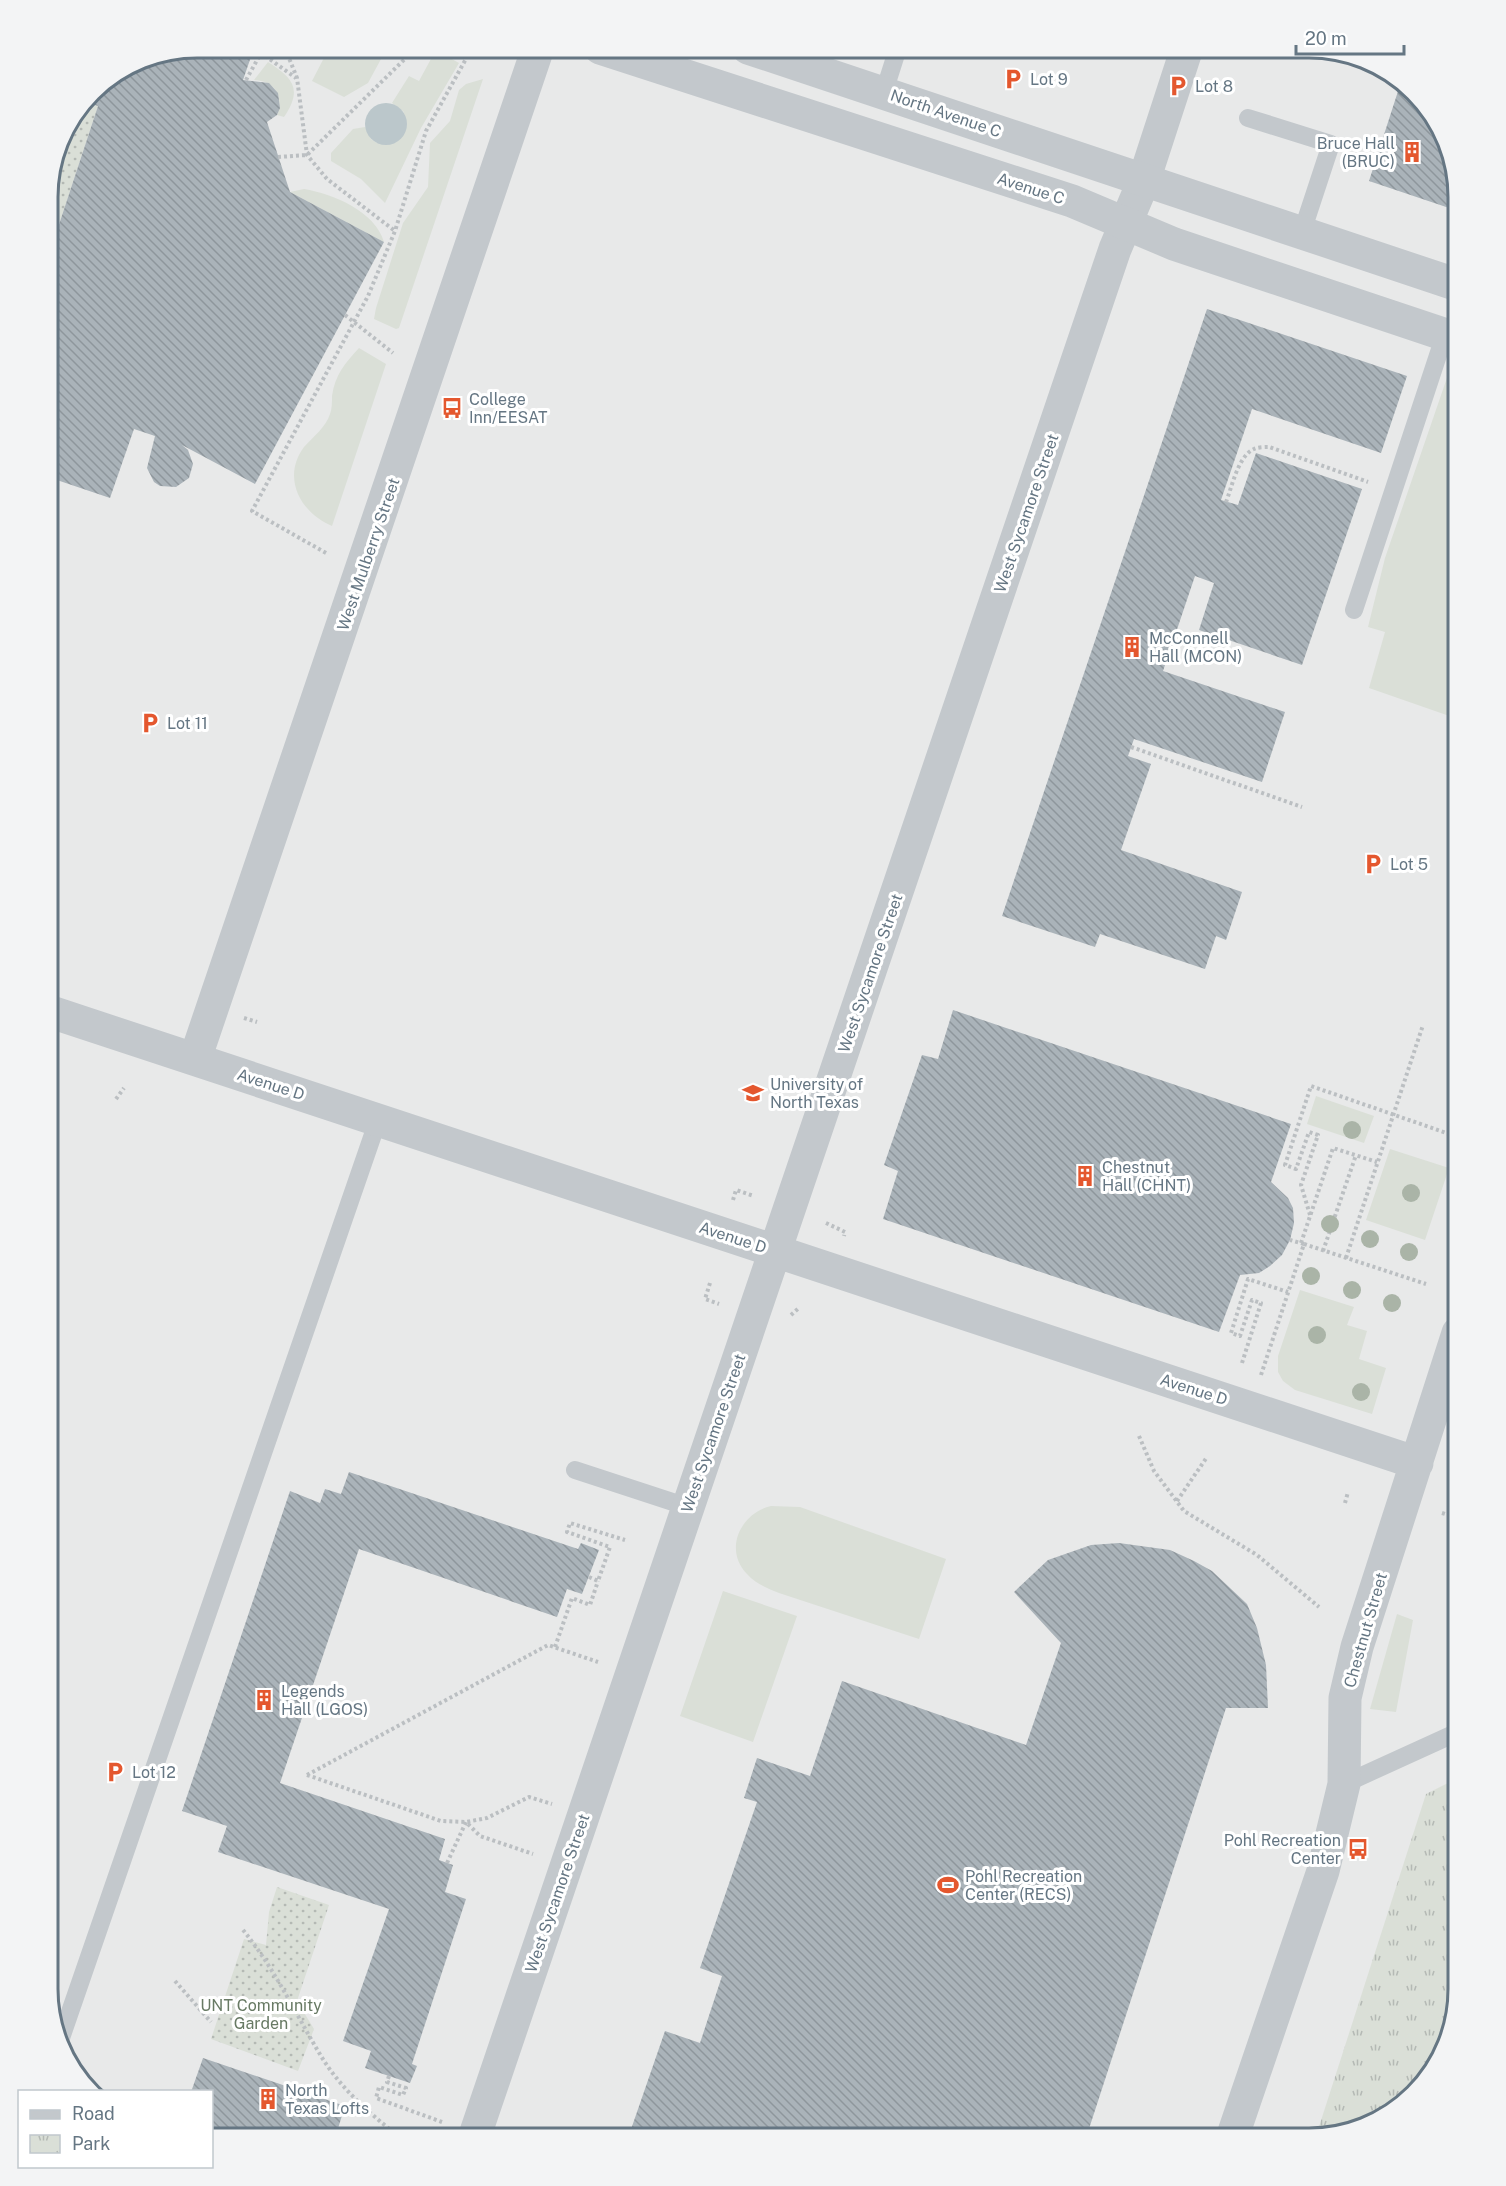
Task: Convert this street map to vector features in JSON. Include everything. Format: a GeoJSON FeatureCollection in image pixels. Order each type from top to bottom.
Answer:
{"type":"FeatureCollection","features":[{"type":"Feature","properties":{"kind":"street","name":"West Mulberry Street"},"geometry":{"type":"LineString","coordinates":[[195,1059],[534,59]]}},
{"type":"Feature","properties":{"kind":"street","name":"Avenue C"},"geometry":{"type":"LineString","coordinates":[[634,59],[1072,201],[1174,244],[1448,335]]}},
{"type":"Feature","properties":{"kind":"street","name":"North Avenue C"},"geometry":{"type":"LineString","coordinates":[[782,59],[1144,180]]}},
{"type":"Feature","properties":{"kind":"street","name":"West Sycamore Street"},"geometry":{"type":"LineString","coordinates":[[478,2127],[1124,223],[1144,180],[1183,59]]}},
{"type":"Feature","properties":{"kind":"street"},"geometry":{"type":"LineString","coordinates":[[1144,180],[1448,282]]}},
{"type":"Feature","properties":{"kind":"street","name":"Avenue D"},"geometry":{"type":"LineString","coordinates":[[59,1015],[1417,1463]]}},
{"type":"Feature","properties":{"kind":"street","name":"Chestnut Street"},"geometry":{"type":"LineString","coordinates":[[1235,2128],[1323,1871],[1344,1784],[1348,1688],[1357,1647],[1448,1365]]}},
{"type":"Feature","properties":{"kind":"lane"},"geometry":{"type":"LineString","coordinates":[[884,92],[894,59]]}},
{"type":"Feature","properties":{"kind":"lane"},"geometry":{"type":"LineString","coordinates":[[1248,118],[1331,144],[1302,232]]}},
{"type":"Feature","properties":{"kind":"lane"},"geometry":{"type":"LineString","coordinates":[[1354,609],[1448,344]]}},
{"type":"Feature","properties":{"kind":"lane"},"geometry":{"type":"LineString","coordinates":[[64,2029],[378,1120]]}},
{"type":"Feature","properties":{"kind":"lane"},"geometry":{"type":"LineString","coordinates":[[575,1470],[688,1507]]}},
{"type":"Feature","properties":{"kind":"lane"},"geometry":{"type":"LineString","coordinates":[[1344,1784],[1448,1737]]}},
{"type":"Feature","properties":{"kind":"path"},"geometry":{"type":"LineString","coordinates":[[246,80],[258,59]]}},
{"type":"Feature","properties":{"kind":"path"},"geometry":{"type":"LineString","coordinates":[[270,59],[297,78]]}},
{"type":"Feature","properties":{"kind":"path"},"geometry":{"type":"LineString","coordinates":[[289,59],[297,78],[307,155],[327,179],[395,231]]}},
{"type":"Feature","properties":{"kind":"path"},"geometry":{"type":"LineString","coordinates":[[278,157],[307,155],[405,59]]}},
{"type":"Feature","properties":{"kind":"path"},"geometry":{"type":"LineString","coordinates":[[326,553],[252,511],[354,322],[395,231],[426,131],[466,59]]}},
{"type":"Feature","properties":{"kind":"path"},"geometry":{"type":"LineString","coordinates":[[345,315],[393,352]]}},
{"type":"Feature","properties":{"kind":"path"},"geometry":{"type":"LineString","coordinates":[[1226,502],[1239,468],[1247,456],[1254,449],[1269,447],[1375,484]]}},
{"type":"Feature","properties":{"kind":"path"},"geometry":{"type":"LineString","coordinates":[[1131,747],[1302,807]]}},
{"type":"Feature","properties":{"kind":"path"},"geometry":{"type":"LineString","coordinates":[[1346,1258],[1423,1025]]}},
{"type":"Feature","properties":{"kind":"path"},"geometry":{"type":"LineString","coordinates":[[1311,1215],[1300,1185],[1317,1134],[1309,1132],[1296,1168],[1285,1165],[1311,1086],[1448,1133]]}},
{"type":"Feature","properties":{"kind":"path"},"geometry":{"type":"LineString","coordinates":[[116,1099],[124,1088]]}},
{"type":"Feature","properties":{"kind":"path"},"geometry":{"type":"LineString","coordinates":[[1258,1385],[1333,1148],[1377,1162]]}},
{"type":"Feature","properties":{"kind":"path"},"geometry":{"type":"LineString","coordinates":[[1323,1251],[1356,1155]]}},
{"type":"Feature","properties":{"kind":"path"},"geometry":{"type":"LineString","coordinates":[[732,1204],[736,1190],[754,1196]]}},
{"type":"Feature","properties":{"kind":"path"},"geometry":{"type":"LineString","coordinates":[[826,1223],[845,1232]]}},
{"type":"Feature","properties":{"kind":"path"},"geometry":{"type":"LineString","coordinates":[[1290,1240],[1426,1284]]}},
{"type":"Feature","properties":{"kind":"path"},"geometry":{"type":"LineString","coordinates":[[1242,1363],[1262,1303],[1252,1300],[1240,1336],[1231,1333],[1248,1279],[1288,1292]]}},
{"type":"Feature","properties":{"kind":"path"},"geometry":{"type":"LineString","coordinates":[[705,1299],[710,1283]]}},
{"type":"Feature","properties":{"kind":"path"},"geometry":{"type":"LineString","coordinates":[[1139,1436],[1154,1471],[1184,1511],[1257,1555],[1319,1607]]}},
{"type":"Feature","properties":{"kind":"path"},"geometry":{"type":"LineString","coordinates":[[1177,1501],[1207,1457]]}},
{"type":"Feature","properties":{"kind":"path"},"geometry":{"type":"LineString","coordinates":[[1345,1503],[1348,1492]]}},
{"type":"Feature","properties":{"kind":"path"},"geometry":{"type":"LineString","coordinates":[[1442,1513],[1448,1515]]}},
{"type":"Feature","properties":{"kind":"path"},"geometry":{"type":"LineString","coordinates":[[555,1647],[572,1598],[590,1605],[610,1547],[567,1532],[570,1523],[625,1540]]}},
{"type":"Feature","properties":{"kind":"path"},"geometry":{"type":"LineString","coordinates":[[589,1577],[598,1581]]}},
{"type":"Feature","properties":{"kind":"path"},"geometry":{"type":"LineString","coordinates":[[554,1804],[529,1797],[487,1818],[466,1822],[441,1821],[307,1775],[548,1645],[602,1664]]}},
{"type":"Feature","properties":{"kind":"path"},"geometry":{"type":"LineString","coordinates":[[466,1822],[480,1836],[537,1855]]}},
{"type":"Feature","properties":{"kind":"path"},"geometry":{"type":"LineString","coordinates":[[447,1863],[466,1822]]}},
{"type":"Feature","properties":{"kind":"path"},"geometry":{"type":"LineString","coordinates":[[243,1930],[265,1957],[321,2057],[348,2092],[389,2127]]}},
{"type":"Feature","properties":{"kind":"path"},"geometry":{"type":"LineString","coordinates":[[174,1981],[211,2022]]}},
{"type":"Feature","properties":{"kind":"path"},"geometry":{"type":"LineString","coordinates":[[389,2076],[387,2082],[406,2088],[403,2096],[379,2087],[376,2098],[443,2122]]}},
{"type":"Feature","properties":{"kind":"shaded area","name":"University of North Texas"},"geometry":{"type":"Polygon","coordinates":[[[188,59],[1318,59],[1353,66],[1378,77],[1407,99],[1429,128],[1443,161],[1448,197],[1448,1989],[1443,2025],[1429,2058],[1407,2087],[1378,2109],[1345,2123],[1309,2128],[213,2127],[213,2090],[102,2090],[77,2058],[63,2025],[59,1989],[59,188],[63,161],[69,144],[82,120],[99,99],[120,82],[136,73],[170,61],[188,59]]]}},
{"type":"Feature","properties":{"kind":"shaded area"},"geometry":{"type":"Polygon","coordinates":[[[386,103],[394,104],[401,109],[406,116],[406,132],[401,139],[394,144],[386,145],[378,144],[371,139],[366,132],[365,124],[366,116],[371,109],[378,104],[386,103]]]}},
{"type":"Feature","properties":{"kind":"green space"},"geometry":{"type":"Polygon","coordinates":[[[323,59],[381,59],[368,83],[344,97],[312,81],[323,59]]]}},
{"type":"Feature","properties":{"kind":"green space"},"geometry":{"type":"Polygon","coordinates":[[[431,59],[452,59],[459,63],[421,128],[385,203],[361,179],[331,161],[331,153],[353,129],[365,127],[371,139],[377,143],[404,112],[392,103],[409,76],[419,81],[431,59]]]}},
{"type":"Feature","properties":{"kind":"green space"},"geometry":{"type":"Polygon","coordinates":[[[268,62],[284,73],[292,85],[293,99],[284,117],[277,115],[279,102],[276,91],[267,83],[254,80],[268,62]]]}},
{"type":"Feature","properties":{"kind":"green space"},"geometry":{"type":"Polygon","coordinates":[[[483,79],[399,328],[396,329],[374,319],[376,308],[403,223],[428,187],[430,143],[450,121],[459,90],[466,84],[483,79]]]}},
{"type":"Feature","properties":{"kind":"green space"},"geometry":{"type":"Polygon","coordinates":[[[94,105],[98,106],[59,225],[59,188],[63,161],[82,120],[94,105]]]}},
{"type":"Feature","properties":{"kind":"green space"},"geometry":{"type":"Polygon","coordinates":[[[304,189],[327,195],[352,206],[372,221],[384,242],[290,192],[304,189]]]}},
{"type":"Feature","properties":{"kind":"green space"},"geometry":{"type":"Polygon","coordinates":[[[359,348],[386,364],[332,526],[311,513],[303,503],[298,493],[294,471],[297,459],[304,447],[328,419],[333,389],[338,376],[359,348]]]}},
{"type":"Feature","properties":{"kind":"green space"},"geometry":{"type":"Polygon","coordinates":[[[1448,375],[1448,716],[1369,688],[1385,632],[1368,627],[1385,558],[1448,375]]]}},
{"type":"Feature","properties":{"kind":"green space"},"geometry":{"type":"Polygon","coordinates":[[[1316,1096],[1374,1116],[1364,1143],[1307,1124],[1316,1096]]]}},
{"type":"Feature","properties":{"kind":"green space"},"geometry":{"type":"Polygon","coordinates":[[[1390,1149],[1448,1168],[1425,1240],[1366,1220],[1390,1149]]]}},
{"type":"Feature","properties":{"kind":"green space"},"geometry":{"type":"Polygon","coordinates":[[[1300,1290],[1354,1307],[1347,1325],[1367,1331],[1359,1359],[1386,1368],[1372,1414],[1295,1390],[1283,1381],[1278,1372],[1278,1356],[1300,1290]]]}},
{"type":"Feature","properties":{"kind":"green space"},"geometry":{"type":"Polygon","coordinates":[[[771,1506],[800,1507],[946,1559],[919,1639],[779,1593],[750,1577],[740,1564],[736,1554],[736,1543],[744,1524],[751,1516],[771,1506]]]}},
{"type":"Feature","properties":{"kind":"green space"},"geometry":{"type":"Polygon","coordinates":[[[723,1591],[797,1616],[753,1742],[680,1716],[723,1591]]]}},
{"type":"Feature","properties":{"kind":"green space"},"geometry":{"type":"Polygon","coordinates":[[[1397,1614],[1413,1620],[1396,1712],[1370,1709],[1397,1614]]]}},
{"type":"Feature","properties":{"kind":"green space"},"geometry":{"type":"Polygon","coordinates":[[[1448,1783],[1448,1989],[1443,2025],[1429,2058],[1419,2073],[1393,2099],[1362,2117],[1345,2123],[1319,2127],[1426,1794],[1448,1783]]]}},
{"type":"Feature","properties":{"kind":"green space","name":"UNT Community Garden"},"geometry":{"type":"Polygon","coordinates":[[[277,1887],[329,1905],[297,2001],[314,2029],[298,2071],[211,2039],[244,1939],[266,1945],[269,1912],[277,1887]]]}},
{"type":"Feature","properties":{"kind":"building"},"geometry":{"type":"Polygon","coordinates":[[[188,59],[250,59],[243,80],[269,83],[278,93],[280,108],[277,115],[267,122],[290,192],[384,242],[255,484],[182,445],[188,450],[193,464],[189,478],[176,487],[160,486],[154,482],[147,468],[155,436],[134,429],[110,498],[59,481],[59,225],[98,106],[94,105],[120,82],[153,66],[188,59]]]}},
{"type":"Feature","properties":{"kind":"building","name":"Bruce Hall (BRUC)"},"geometry":{"type":"Polygon","coordinates":[[[1398,91],[1419,113],[1437,144],[1443,161],[1448,208],[1369,181],[1398,91]]]}},
{"type":"Feature","properties":{"kind":"building","name":"McConnell Hall (MCON)"},"geometry":{"type":"Polygon","coordinates":[[[1207,309],[1407,376],[1381,453],[1252,409],[1221,500],[1238,505],[1256,453],[1362,489],[1302,665],[1199,630],[1214,583],[1195,576],[1163,671],[1285,712],[1262,782],[1134,739],[1128,756],[1151,764],[1121,850],[1242,892],[1226,940],[1216,936],[1205,969],[1100,934],[1095,947],[1002,916],[1207,309]]]}},
{"type":"Feature","properties":{"kind":"building","name":"Chestnut Hall (CHNT)"},"geometry":{"type":"Polygon","coordinates":[[[953,1010],[1291,1124],[1271,1182],[1288,1198],[1293,1208],[1294,1223],[1290,1240],[1282,1255],[1270,1266],[1259,1273],[1240,1275],[1219,1332],[883,1219],[898,1171],[884,1165],[922,1055],[938,1059],[953,1010]]]}},
{"type":"Feature","properties":{"kind":"building","name":"Legends Hall (LGOS)"},"geometry":{"type":"Polygon","coordinates":[[[349,1472],[578,1549],[581,1543],[599,1550],[582,1594],[567,1589],[557,1617],[359,1549],[280,1783],[445,1839],[439,1860],[453,1865],[445,1892],[466,1899],[412,2064],[417,2066],[410,2083],[365,2068],[371,2051],[343,2041],[389,1909],[218,1852],[227,1826],[182,1811],[290,1491],[320,1503],[325,1489],[341,1494],[349,1472]]]}},
{"type":"Feature","properties":{"kind":"building","name":"Pohl Recreation Center (RECS)"},"geometry":{"type":"Polygon","coordinates":[[[1119,1543],[1170,1550],[1212,1571],[1247,1604],[1257,1628],[1266,1665],[1268,1708],[1226,1708],[1089,2128],[632,2127],[665,2031],[700,2043],[722,1976],[700,1968],[757,1802],[744,1798],[757,1758],[810,1776],[842,1681],[1026,1745],[1061,1643],[1014,1592],[1048,1560],[1091,1545],[1119,1543]]]}},
{"type":"Feature","properties":{"kind":"building","name":"North Texas Lofts"},"geometry":{"type":"Polygon","coordinates":[[[203,2058],[345,2106],[338,2127],[213,2127],[213,2090],[192,2090],[203,2058]]]}},
{"type":"Feature","properties":{"kind":"place","name":"Lot 9"},"geometry":{"type":"Point","coordinates":[1013,79]}},
{"type":"Feature","properties":{"kind":"place","name":"Lot 8"},"geometry":{"type":"Point","coordinates":[1178,86]}},
{"type":"Feature","properties":{"kind":"place","name":"Bruce Hall (BRUC)"},"geometry":{"type":"Point","coordinates":[1412,152]}},
{"type":"Feature","properties":{"kind":"place","name":"College Inn/EESAT"},"geometry":{"type":"Point","coordinates":[452,408]}},
{"type":"Feature","properties":{"kind":"place","name":"McConnell Hall (MCON)"},"geometry":{"type":"Point","coordinates":[1132,647]}},
{"type":"Feature","properties":{"kind":"place","name":"Lot 11"},"geometry":{"type":"Point","coordinates":[150,723]}},
{"type":"Feature","properties":{"kind":"place","name":"Lot 5"},"geometry":{"type":"Point","coordinates":[1373,864]}},
{"type":"Feature","properties":{"kind":"place","name":"University of North Texas"},"geometry":{"type":"Point","coordinates":[753,1093]}},
{"type":"Feature","properties":{"kind":"place","name":"Chestnut Hall (CHNT)"},"geometry":{"type":"Point","coordinates":[1085,1176]}},
{"type":"Feature","properties":{"kind":"place","name":"Legends Hall (LGOS)"},"geometry":{"type":"Point","coordinates":[264,1700]}},
{"type":"Feature","properties":{"kind":"place","name":"Lot 12"},"geometry":{"type":"Point","coordinates":[115,1772]}},
{"type":"Feature","properties":{"kind":"place","name":"Pohl Recreation Center"},"geometry":{"type":"Point","coordinates":[1358,1849]}},
{"type":"Feature","properties":{"kind":"place","name":"Pohl Recreation Center (RECS)"},"geometry":{"type":"Point","coordinates":[948,1885]}},
{"type":"Feature","properties":{"kind":"place","name":"North Texas Lofts"},"geometry":{"type":"Point","coordinates":[268,2099]}}]}
